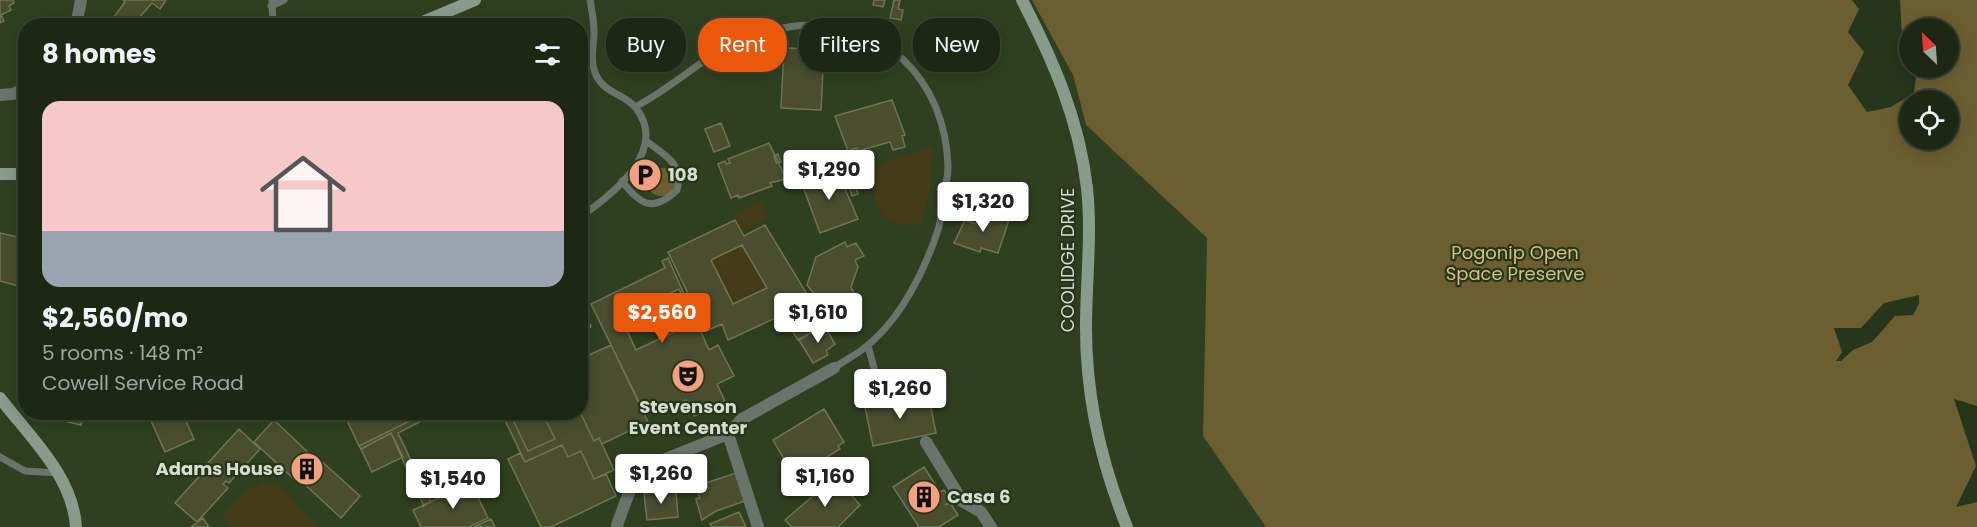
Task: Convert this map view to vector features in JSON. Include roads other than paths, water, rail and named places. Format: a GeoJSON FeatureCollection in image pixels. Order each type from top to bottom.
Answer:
{"type":"FeatureCollection","features":[{"type":"Feature","properties":{"kind":"street"},"geometry":{"type":"LineString","coordinates":[[78,18],[81,0]]}},
{"type":"Feature","properties":{"kind":"street"},"geometry":{"type":"LineString","coordinates":[[432,18],[476,0]]}},
{"type":"Feature","properties":{"kind":"street","name":"COOLIDGE DRIVE"},"geometry":{"type":"LineString","coordinates":[[1022,0],[1059,76],[1074,121],[1081,154],[1087,187],[1086,330],[1092,408],[1100,448],[1127,527]]}},
{"type":"Feature","properties":{"kind":"street"},"geometry":{"type":"LineString","coordinates":[[0,95],[18,92]]}},
{"type":"Feature","properties":{"kind":"street"},"geometry":{"type":"LineString","coordinates":[[0,174],[18,174]]}},
{"type":"Feature","properties":{"kind":"street"},"geometry":{"type":"LineString","coordinates":[[616,526],[639,473],[666,458],[728,434],[742,419],[834,368]]}},
{"type":"Feature","properties":{"kind":"street"},"geometry":{"type":"LineString","coordinates":[[0,398],[58,472],[70,501],[76,527]]}},
{"type":"Feature","properties":{"kind":"street"},"geometry":{"type":"LineString","coordinates":[[728,434],[758,527]]}},
{"type":"Feature","properties":{"kind":"street"},"geometry":{"type":"LineString","coordinates":[[926,442],[962,501],[981,512],[991,527]]}},
{"type":"Feature","properties":{"kind":"lane"},"geometry":{"type":"LineString","coordinates":[[272,18],[271,3],[284,0]]}},
{"type":"Feature","properties":{"kind":"lane"},"geometry":{"type":"LineString","coordinates":[[588,212],[601,203],[639,163],[646,141],[644,127],[635,107],[605,87],[597,77],[592,58],[594,34],[590,0]]}},
{"type":"Feature","properties":{"kind":"lane"},"geometry":{"type":"LineString","coordinates":[[635,107],[674,85],[715,53],[768,31],[796,26],[831,26],[851,30],[885,45],[906,61],[925,85],[940,116],[948,168],[939,226],[931,249],[910,291],[886,328],[868,346],[834,368]]}},
{"type":"Feature","properties":{"kind":"lane"},"geometry":{"type":"LineString","coordinates":[[622,181],[635,198],[644,203],[656,204],[667,199],[677,190],[678,171],[673,162],[646,141]]}},
{"type":"Feature","properties":{"kind":"lane"},"geometry":{"type":"LineString","coordinates":[[868,346],[875,372]]}},
{"type":"Feature","properties":{"kind":"lane"},"geometry":{"type":"LineString","coordinates":[[0,457],[26,471],[58,472]]}},
{"type":"Feature","properties":{"kind":"place","name":"108"},"geometry":{"type":"Point","coordinates":[645,175]}},
{"type":"Feature","properties":{"kind":"place","name":"Stevenson Event Center"},"geometry":{"type":"Point","coordinates":[688,376]}},
{"type":"Feature","properties":{"kind":"place","name":"Adams House"},"geometry":{"type":"Point","coordinates":[307,469]}},
{"type":"Feature","properties":{"kind":"place","name":"Casa 6"},"geometry":{"type":"Point","coordinates":[924,497]}},
{"type":"Feature","properties":{"kind":"park label","name":"Pogonip Open Space Preserve"},"geometry":{"type":"Point","coordinates":[1515,263]}}]}
